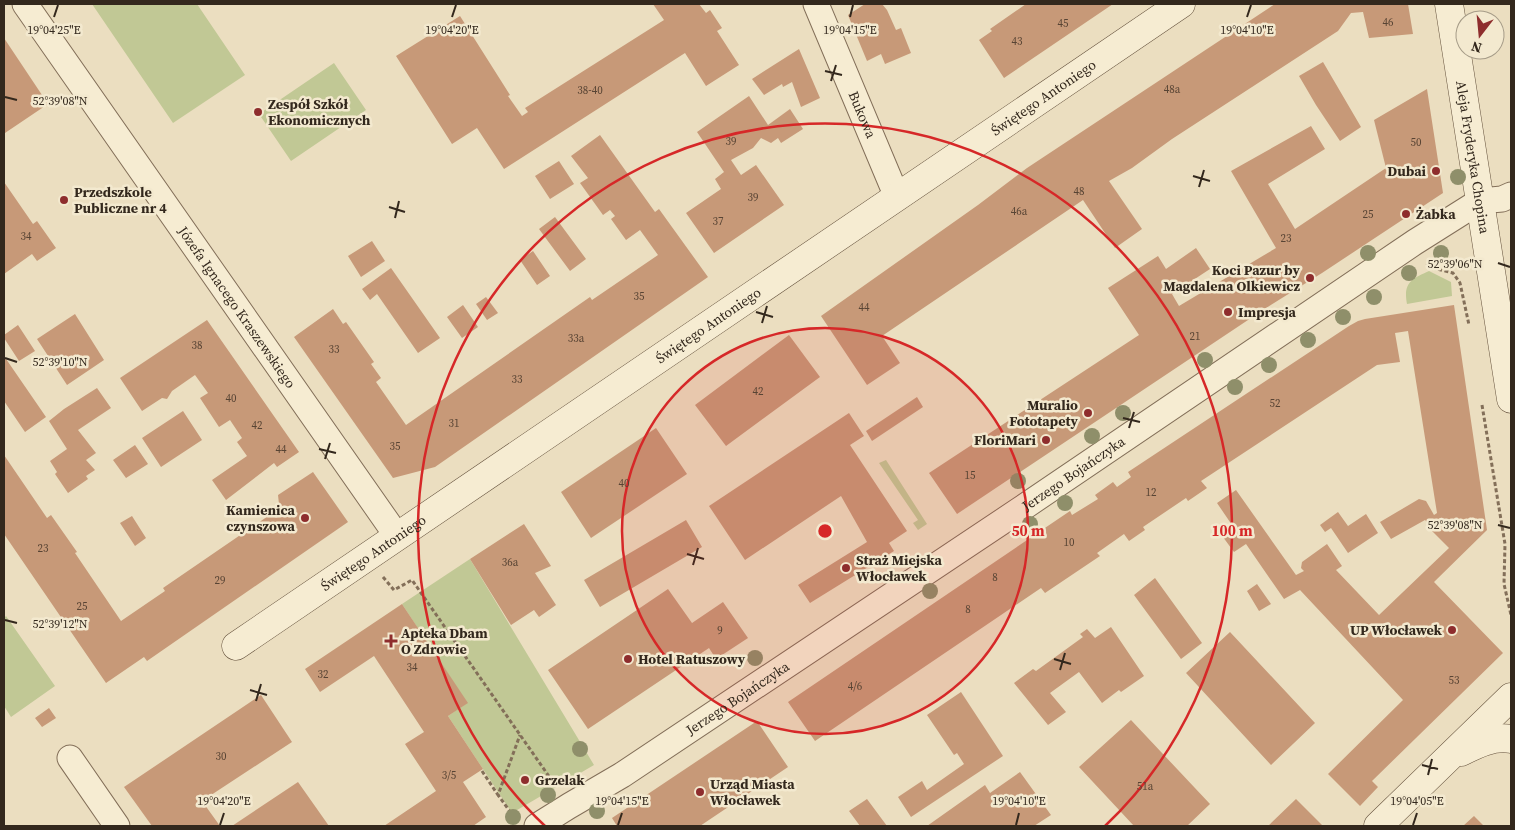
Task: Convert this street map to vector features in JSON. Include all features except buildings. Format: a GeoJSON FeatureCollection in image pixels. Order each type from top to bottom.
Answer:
{"type":"FeatureCollection","features":[{"type":"Feature","properties":{"kind":"street","name":"Józefa Ignacego Kraszewskiego"},"geometry":{"type":"LineString","coordinates":[[25,4],[397,536]]}},
{"type":"Feature","properties":{"kind":"street","name":"Bukowa"},"geometry":{"type":"LineString","coordinates":[[816,4],[897,197]]}},
{"type":"Feature","properties":{"kind":"street","name":"Świętego Antoniego"},"geometry":{"type":"LineString","coordinates":[[236,646],[1181,4]]}},
{"type":"Feature","properties":{"kind":"street","name":"Aleja Fryderyka Chopina"},"geometry":{"type":"LineString","coordinates":[[1449,4],[1511,399]]}},
{"type":"Feature","properties":{"kind":"street","name":"Jerzego Bojańczyka"},"geometry":{"type":"LineString","coordinates":[[537,826],[622,776],[1415,242],[1480,200],[1502,199],[1511,195]]}},
{"type":"Feature","properties":{"kind":"street"},"geometry":{"type":"LineString","coordinates":[[1378,826],[1511,697]]}},
{"type":"Feature","properties":{"kind":"street"},"geometry":{"type":"LineString","coordinates":[[1448,758],[1481,742],[1501,737],[1511,739]]}},
{"type":"Feature","properties":{"kind":"street"},"geometry":{"type":"LineString","coordinates":[[70,758],[117,826]]}},
{"type":"Feature","properties":{"kind":"path"},"geometry":{"type":"LineString","coordinates":[[1415,242],[1429,267],[1453,273],[1460,283],[1470,332]]}},
{"type":"Feature","properties":{"kind":"path"},"geometry":{"type":"LineString","coordinates":[[1481,399],[1504,544],[1504,584],[1511,615]]}},
{"type":"Feature","properties":{"kind":"path"},"geometry":{"type":"LineString","coordinates":[[366,558],[394,590],[412,580],[569,806]]}},
{"type":"Feature","properties":{"kind":"path"},"geometry":{"type":"LineString","coordinates":[[498,795],[520,735]]}},
{"type":"Feature","properties":{"kind":"path"},"geometry":{"type":"LineString","coordinates":[[482,771],[511,813]]}},
{"type":"Feature","properties":{"kind":"green space"},"geometry":{"type":"Polygon","coordinates":[[[92,4],[197,4],[245,75],[173,123],[92,4]]]}},
{"type":"Feature","properties":{"kind":"green space"},"geometry":{"type":"Polygon","coordinates":[[[334,63],[366,110],[291,161],[259,114],[334,63]]]}},
{"type":"Feature","properties":{"kind":"green space"},"geometry":{"type":"Polygon","coordinates":[[[1429,271],[1451,282],[1452,296],[1407,304],[1407,286],[1413,279],[1429,271]]]}},
{"type":"Feature","properties":{"kind":"green space"},"geometry":{"type":"Polygon","coordinates":[[[886,460],[927,524],[918,530],[913,523],[918,520],[879,463],[886,460]]]}},
{"type":"Feature","properties":{"kind":"green space"},"geometry":{"type":"Polygon","coordinates":[[[470,559],[594,765],[512,813],[448,716],[467,703],[402,604],[470,559]]]}},
{"type":"Feature","properties":{"kind":"green space"},"geometry":{"type":"Polygon","coordinates":[[[6,616],[55,686],[11,717],[4,706],[4,618],[6,616]]]}},
{"type":"Feature","properties":{"kind":"place","name":"Zespół Szkół Ekonomicznych"},"geometry":{"type":"Point","coordinates":[258,112]}},
{"type":"Feature","properties":{"kind":"place","name":"Dubai"},"geometry":{"type":"Point","coordinates":[1436,171]}},
{"type":"Feature","properties":{"kind":"place","name":"Przedszkole Publiczne nr 4"},"geometry":{"type":"Point","coordinates":[64,200]}},
{"type":"Feature","properties":{"kind":"place","name":"Żabka"},"geometry":{"type":"Point","coordinates":[1406,214]}},
{"type":"Feature","properties":{"kind":"place","name":"Koci Pazur by Magdalena Olkiewicz"},"geometry":{"type":"Point","coordinates":[1310,278]}},
{"type":"Feature","properties":{"kind":"place","name":"Impresja"},"geometry":{"type":"Point","coordinates":[1228,312]}},
{"type":"Feature","properties":{"kind":"place","name":"Muralio Fototapety"},"geometry":{"type":"Point","coordinates":[1088,413]}},
{"type":"Feature","properties":{"kind":"place","name":"FloriMari"},"geometry":{"type":"Point","coordinates":[1046,440]}},
{"type":"Feature","properties":{"kind":"place","name":"Kamienica czynszowa"},"geometry":{"type":"Point","coordinates":[305,518]}},
{"type":"Feature","properties":{"kind":"place","name":"Straż Miejska Włocławek"},"geometry":{"type":"Point","coordinates":[846,568]}},
{"type":"Feature","properties":{"kind":"place","name":"UP Włocławek"},"geometry":{"type":"Point","coordinates":[1452,630]}},
{"type":"Feature","properties":{"kind":"place","name":"Apteka Dbam O Zdrowie"},"geometry":{"type":"Point","coordinates":[391,641]}},
{"type":"Feature","properties":{"kind":"place","name":"Hotel Ratuszowy"},"geometry":{"type":"Point","coordinates":[628,659]}},
{"type":"Feature","properties":{"kind":"place","name":"Grzelak"},"geometry":{"type":"Point","coordinates":[525,780]}},
{"type":"Feature","properties":{"kind":"place","name":"Urząd Miasta Włocławek"},"geometry":{"type":"Point","coordinates":[700,792]}}]}
